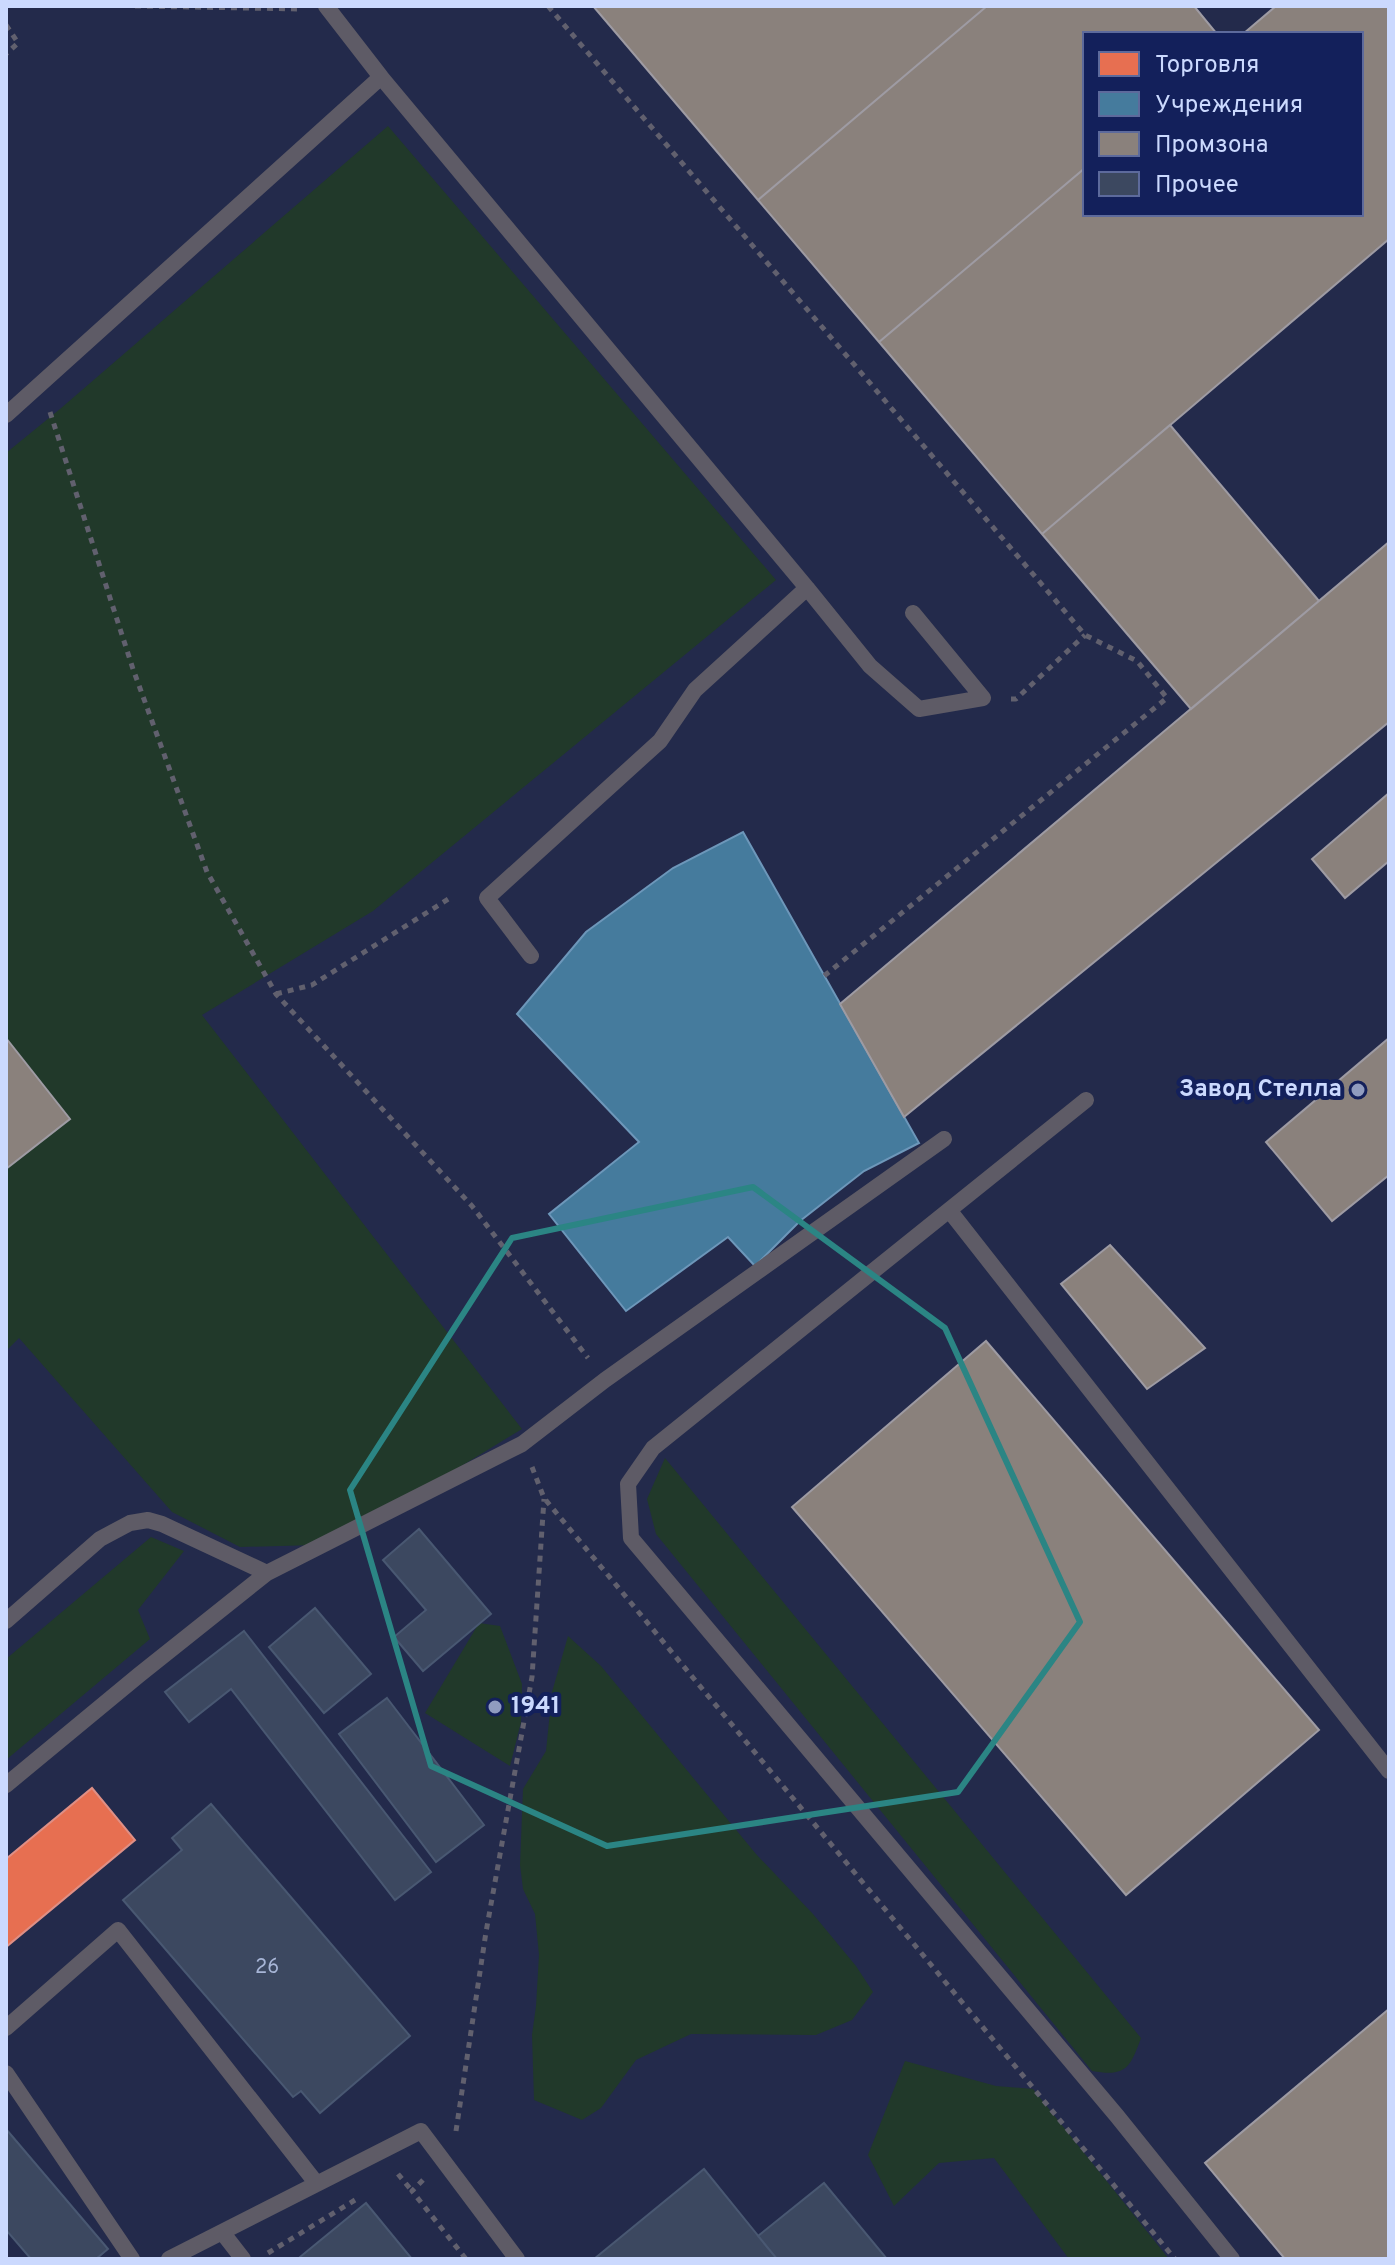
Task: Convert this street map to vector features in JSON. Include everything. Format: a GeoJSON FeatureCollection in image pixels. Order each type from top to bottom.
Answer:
{"type":"FeatureCollection","features":[{"type":"Feature","properties":{"kind":"lane"},"geometry":{"type":"LineString","coordinates":[[327,8],[870,666],[919,709],[983,698],[913,613]]}},
{"type":"Feature","properties":{"kind":"lane"},"geometry":{"type":"LineString","coordinates":[[6,415],[381,77]]}},
{"type":"Feature","properties":{"kind":"lane"},"geometry":{"type":"LineString","coordinates":[[531,956],[487,898],[660,741],[695,690],[807,588]]}},
{"type":"Feature","properties":{"kind":"lane"},"geometry":{"type":"LineString","coordinates":[[1086,1100],[653,1448],[628,1484],[631,1538],[1117,2116],[1232,2259]]}},
{"type":"Feature","properties":{"kind":"lane"},"geometry":{"type":"LineString","coordinates":[[6,1785],[267,1573],[522,1444],[605,1380],[944,1139]]}},
{"type":"Feature","properties":{"kind":"lane"},"geometry":{"type":"LineString","coordinates":[[949,1210],[1389,1771]]}},
{"type":"Feature","properties":{"kind":"lane"},"geometry":{"type":"LineString","coordinates":[[6,1621],[100,1539],[130,1523],[148,1520],[162,1524],[267,1573]]}},
{"type":"Feature","properties":{"kind":"lane"},"geometry":{"type":"LineString","coordinates":[[6,2028],[118,1930],[317,2184]]}},
{"type":"Feature","properties":{"kind":"lane"},"geometry":{"type":"LineString","coordinates":[[6,2073],[132,2259]]}},
{"type":"Feature","properties":{"kind":"lane"},"geometry":{"type":"LineString","coordinates":[[169,2259],[421,2131],[517,2259]]}},
{"type":"Feature","properties":{"kind":"lane"},"geometry":{"type":"LineString","coordinates":[[222,2232],[243,2259]]}},
{"type":"Feature","properties":{"kind":"path"},"geometry":{"type":"LineString","coordinates":[[135,6],[327,8]]}},
{"type":"Feature","properties":{"kind":"path"},"geometry":{"type":"LineString","coordinates":[[548,6],[1085,635],[1137,661],[1167,698],[824,976]]}},
{"type":"Feature","properties":{"kind":"path"},"geometry":{"type":"LineString","coordinates":[[6,25],[18,43],[6,54]]}},
{"type":"Feature","properties":{"kind":"path"},"geometry":{"type":"LineString","coordinates":[[41,385],[133,669],[207,872],[276,994],[472,1206],[605,1380]]}},
{"type":"Feature","properties":{"kind":"path"},"geometry":{"type":"LineString","coordinates":[[983,698],[1016,699],[1085,635]]}},
{"type":"Feature","properties":{"kind":"path"},"geometry":{"type":"LineString","coordinates":[[276,994],[312,985],[450,898]]}},
{"type":"Feature","properties":{"kind":"path"},"geometry":{"type":"LineString","coordinates":[[522,1444],[544,1498],[1175,2259]]}},
{"type":"Feature","properties":{"kind":"path"},"geometry":{"type":"LineString","coordinates":[[412,2191],[453,2148],[486,1932],[532,1677],[544,1498]]}},
{"type":"Feature","properties":{"kind":"path"},"geometry":{"type":"LineString","coordinates":[[386,2182],[399,2174],[466,2259]]}},
{"type":"Feature","properties":{"kind":"path"},"geometry":{"type":"LineString","coordinates":[[258,2259],[360,2197]]}},
{"type":"Feature","properties":{"kind":"highlighted area"},"geometry":{"type":"Polygon","coordinates":[[[753,1187],[945,1328],[1080,1622],[958,1792],[607,1846],[431,1766],[350,1490],[512,1238],[753,1187]]]}},
{"type":"Feature","properties":{"kind":"green space"},"geometry":{"type":"Polygon","coordinates":[[[388,126],[776,580],[373,911],[202,1015],[522,1429],[388,1511],[316,1545],[240,1547],[172,1512],[19,1338],[6,1351],[6,453],[388,126]]]}},
{"type":"Feature","properties":{"kind":"green space"},"geometry":{"type":"Polygon","coordinates":[[[665,1458],[1141,2038],[1125,2068],[1112,2073],[1092,2071],[656,1534],[647,1499],[665,1458]]]}},
{"type":"Feature","properties":{"kind":"green space"},"geometry":{"type":"Polygon","coordinates":[[[151,1537],[184,1551],[138,1610],[150,1639],[6,1760],[6,1659],[151,1537]]]}},
{"type":"Feature","properties":{"kind":"green space"},"geometry":{"type":"Polygon","coordinates":[[[479,1623],[500,1626],[522,1684],[521,1722],[510,1766],[425,1713],[479,1623]]]}},
{"type":"Feature","properties":{"kind":"green space"},"geometry":{"type":"Polygon","coordinates":[[[568,1636],[601,1666],[756,1854],[813,1914],[873,1992],[852,2020],[816,2035],[691,2034],[636,2060],[601,2108],[582,2120],[534,2100],[532,2035],[539,1955],[535,1914],[523,1889],[520,1865],[523,1789],[546,1751],[552,1692],[568,1636]]]}},
{"type":"Feature","properties":{"kind":"green space"},"geometry":{"type":"Polygon","coordinates":[[[905,2061],[996,2086],[1033,2089],[1169,2259],[1069,2259],[994,2158],[939,2163],[894,2206],[868,2155],[905,2061]]]}},
{"type":"Feature","properties":{"kind":"building: Торговля"},"geometry":{"type":"Polygon","coordinates":[[[92,1788],[135,1840],[6,1947],[6,1859],[92,1788]]]}},
{"type":"Feature","properties":{"kind":"building: Учреждения"},"geometry":{"type":"Polygon","coordinates":[[[743,832],[919,1143],[864,1171],[800,1221],[755,1266],[728,1237],[626,1311],[549,1214],[639,1142],[517,1014],[586,932],[673,868],[743,832]]]}},
{"type":"Feature","properties":{"kind":"building: Промзона"},"geometry":{"type":"Polygon","coordinates":[[[593,6],[987,6],[758,200],[593,6]]]}},
{"type":"Feature","properties":{"kind":"building: Промзона"},"geometry":{"type":"Polygon","coordinates":[[[987,6],[1194,6],[1215,32],[1083,32],[1083,170],[879,342],[758,200],[987,6]]]}},
{"type":"Feature","properties":{"kind":"building: Промзона"},"geometry":{"type":"Polygon","coordinates":[[[1276,6],[1389,6],[1389,239],[1042,534],[879,342],[1083,170],[1083,216],[1363,216],[1363,32],[1245,32],[1276,6]]]}},
{"type":"Feature","properties":{"kind":"building: Промзона"},"geometry":{"type":"Polygon","coordinates":[[[1170,425],[1319,601],[1191,709],[1042,534],[1170,425]]]}},
{"type":"Feature","properties":{"kind":"building: Промзона"},"geometry":{"type":"Polygon","coordinates":[[[1389,542],[1389,722],[904,1117],[840,1004],[1389,542]]]}},
{"type":"Feature","properties":{"kind":"building: Промзона"},"geometry":{"type":"Polygon","coordinates":[[[1389,793],[1389,861],[1345,898],[1312,859],[1389,793]]]}},
{"type":"Feature","properties":{"kind":"building: Промзона"},"geometry":{"type":"Polygon","coordinates":[[[6,1038],[70,1119],[6,1169],[6,1038]]]}},
{"type":"Feature","properties":{"kind":"building: Промзона","name":"Завод Стелла"},"geometry":{"type":"Polygon","coordinates":[[[1389,1038],[1389,1175],[1332,1221],[1266,1142],[1389,1038]]]}},
{"type":"Feature","properties":{"kind":"building: Промзона"},"geometry":{"type":"Polygon","coordinates":[[[1110,1245],[1205,1348],[1147,1389],[1061,1284],[1110,1245]]]}},
{"type":"Feature","properties":{"kind":"building: Промзона"},"geometry":{"type":"Polygon","coordinates":[[[986,1341],[1319,1730],[1126,1895],[792,1507],[986,1341]]]}},
{"type":"Feature","properties":{"kind":"building: Промзона"},"geometry":{"type":"Polygon","coordinates":[[[1389,2009],[1389,2259],[1285,2259],[1205,2163],[1389,2009]]]}},
{"type":"Feature","properties":{"kind":"building: Прочее"},"geometry":{"type":"Polygon","coordinates":[[[419,1529],[491,1614],[423,1671],[394,1637],[426,1610],[383,1560],[419,1529]]]}},
{"type":"Feature","properties":{"kind":"building: Прочее"},"geometry":{"type":"Polygon","coordinates":[[[315,1608],[371,1674],[324,1713],[269,1647],[315,1608]]]}},
{"type":"Feature","properties":{"kind":"building: Прочее"},"geometry":{"type":"Polygon","coordinates":[[[244,1631],[431,1872],[395,1900],[231,1689],[189,1722],[165,1692],[244,1631]]]}},
{"type":"Feature","properties":{"kind":"building: Прочее"},"geometry":{"type":"Polygon","coordinates":[[[387,1698],[484,1825],[436,1862],[339,1734],[387,1698]]]}},
{"type":"Feature","properties":{"kind":"building: Прочее"},"geometry":{"type":"Polygon","coordinates":[[[211,1804],[410,2036],[320,2113],[301,2091],[293,2097],[123,1900],[182,1850],[172,1838],[211,1804]]]}},
{"type":"Feature","properties":{"kind":"building: Прочее"},"geometry":{"type":"Polygon","coordinates":[[[6,2129],[108,2249],[96,2259],[31,2259],[6,2230],[6,2129]]]}},
{"type":"Feature","properties":{"kind":"building: Прочее"},"geometry":{"type":"Polygon","coordinates":[[[704,2169],[777,2259],[594,2259],[704,2169]]]}},
{"type":"Feature","properties":{"kind":"building: Прочее"},"geometry":{"type":"Polygon","coordinates":[[[824,2183],[887,2259],[777,2259],[758,2236],[824,2183]]]}},
{"type":"Feature","properties":{"kind":"building: Прочее"},"geometry":{"type":"Polygon","coordinates":[[[366,2203],[412,2259],[301,2259],[300,2257],[366,2203]]]}},
{"type":"Feature","properties":{"kind":"place","name":"Завод Стелла"},"geometry":{"type":"Point","coordinates":[1358,1090]}},
{"type":"Feature","properties":{"kind":"place","name":"1941"},"geometry":{"type":"Point","coordinates":[495,1707]}}]}
